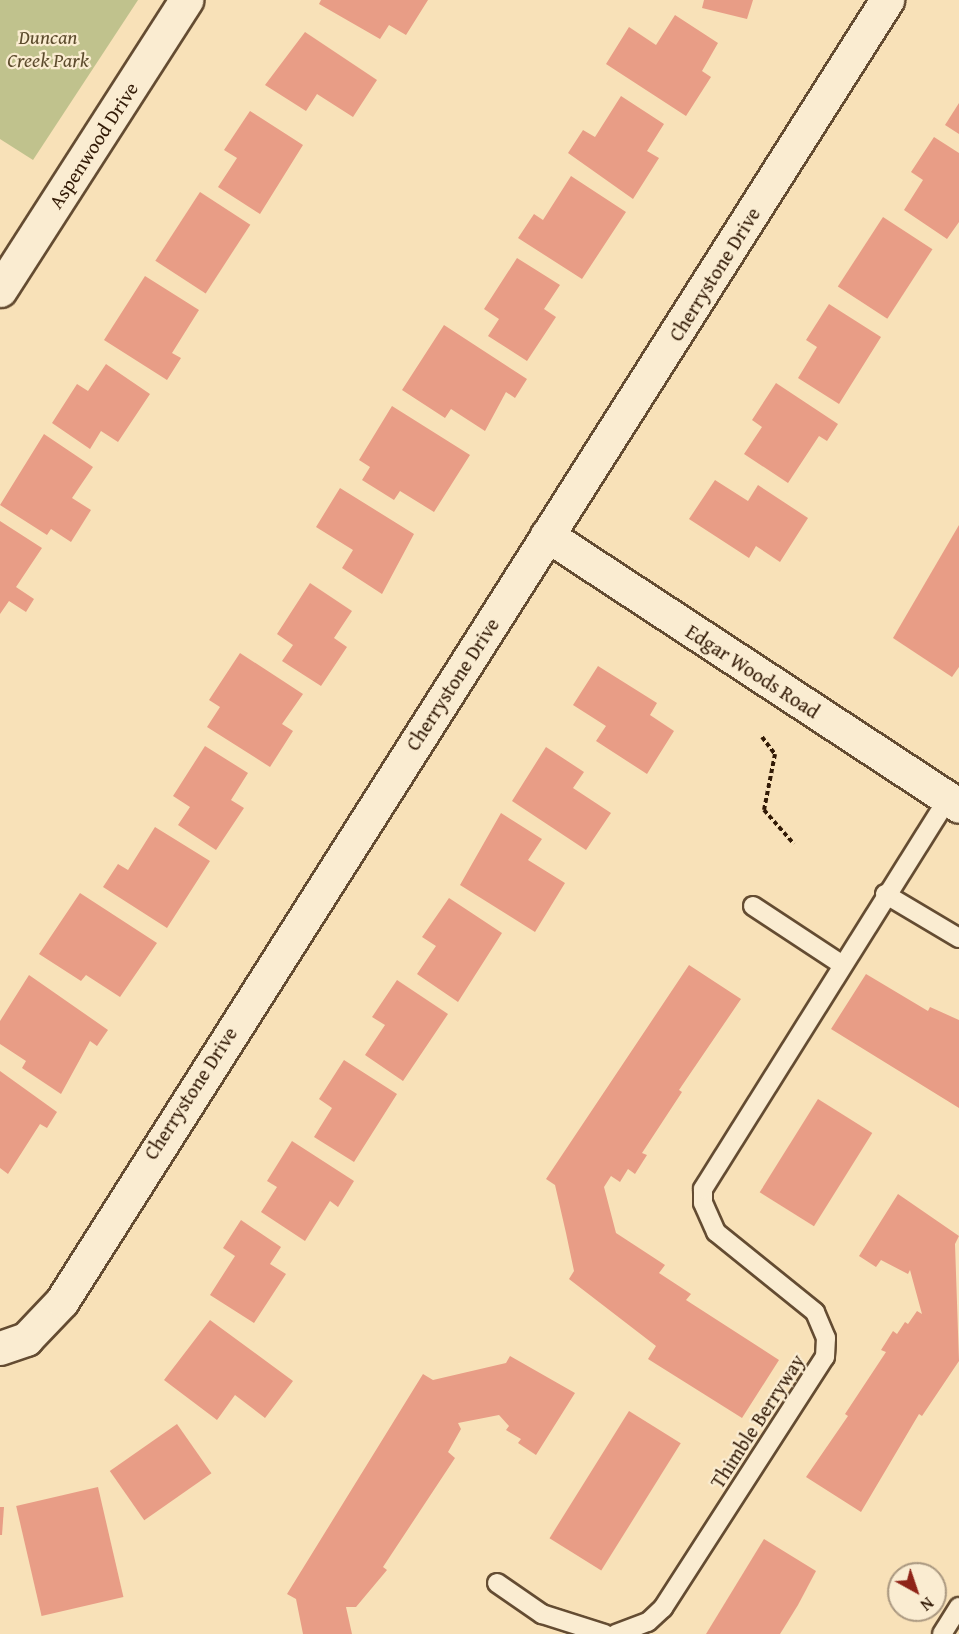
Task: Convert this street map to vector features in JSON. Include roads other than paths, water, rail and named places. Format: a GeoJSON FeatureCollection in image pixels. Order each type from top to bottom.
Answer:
{"type":"FeatureCollection","features":[{"type":"Feature","properties":{"kind":"street","name":"Aspenwood Drive"},"geometry":{"type":"LineString","coordinates":[[0,290],[186,0]]}},
{"type":"Feature","properties":{"kind":"street","name":"Cherrystone Drive"},"geometry":{"type":"LineString","coordinates":[[0,1348],[26,1339],[62,1302],[887,0]]}},
{"type":"Feature","properties":{"kind":"street","name":"Edgar Woods Road"},"geometry":{"type":"LineString","coordinates":[[548,535],[955,796]]}},
{"type":"Feature","properties":{"kind":"lane","name":"Thimble Berryway"},"geometry":{"type":"LineString","coordinates":[[616,1634],[648,1623],[663,1608],[825,1357],[826,1338],[815,1312],[716,1232],[703,1203],[703,1189],[885,894],[955,796]]}},
{"type":"Feature","properties":{"kind":"lane"},"geometry":{"type":"LineString","coordinates":[[885,894],[959,938]]}},
{"type":"Feature","properties":{"kind":"lane"},"geometry":{"type":"LineString","coordinates":[[753,906],[841,964]]}},
{"type":"Feature","properties":{"kind":"lane"},"geometry":{"type":"LineString","coordinates":[[497,1583],[542,1614],[605,1634]]}},
{"type":"Feature","properties":{"kind":"lane"},"geometry":{"type":"LineString","coordinates":[[942,1634],[959,1607]]}},
{"type":"Feature","properties":{"kind":"park label","name":"Duncan Creek Park"},"geometry":{"type":"Point","coordinates":[48,48]}}]}
